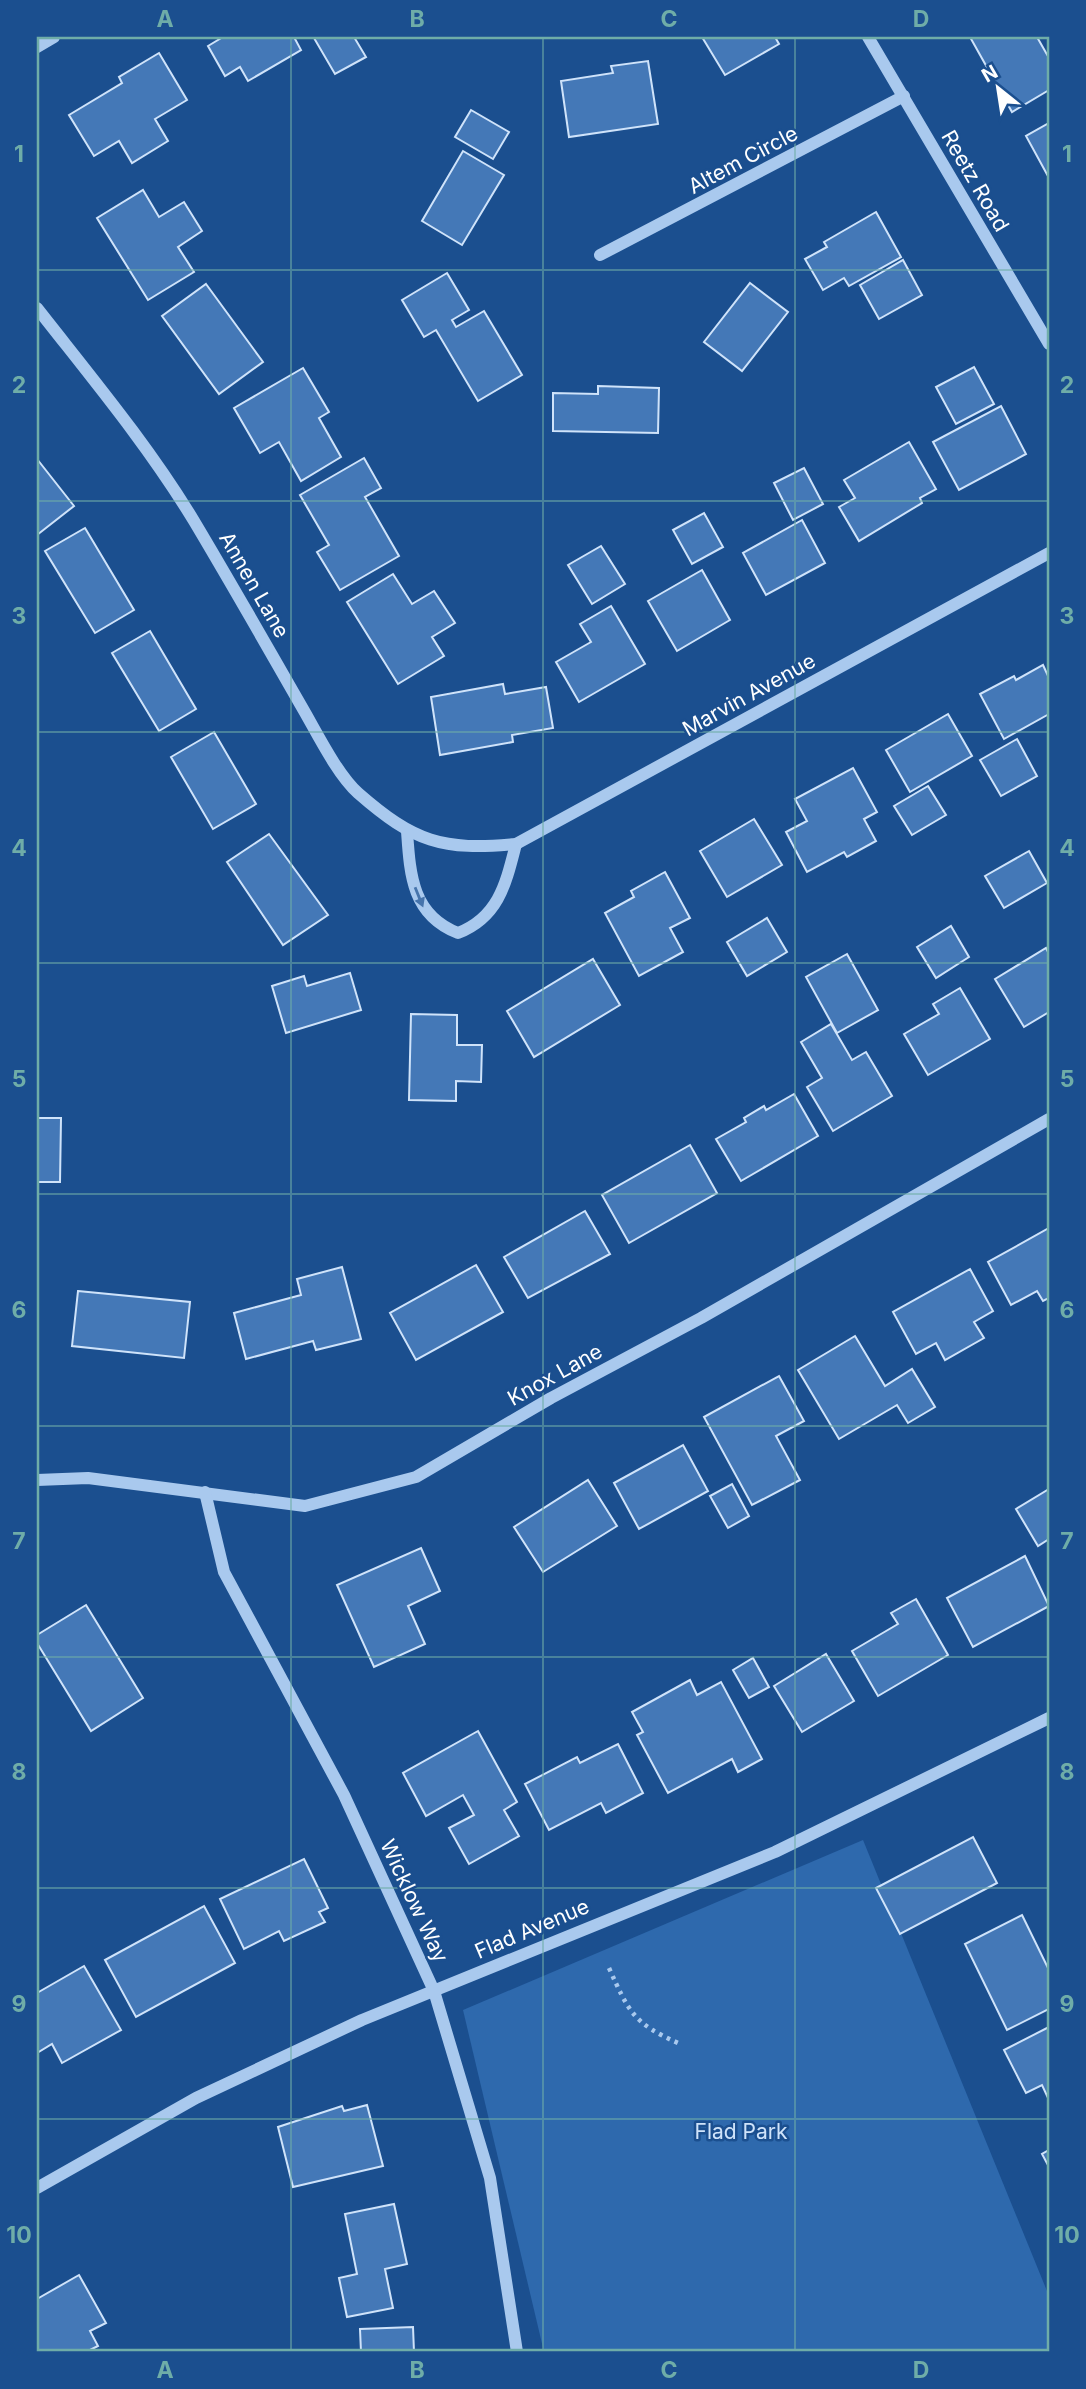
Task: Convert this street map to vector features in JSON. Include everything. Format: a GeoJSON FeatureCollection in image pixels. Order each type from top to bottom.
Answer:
{"type":"FeatureCollection","features":[{"type":"Feature","properties":{"kind":"street"},"geometry":{"type":"LineString","coordinates":[[37,47],[54,37]]}},
{"type":"Feature","properties":{"kind":"street","name":"Reetz Road"},"geometry":{"type":"LineString","coordinates":[[868,37],[1049,344]]}},
{"type":"Feature","properties":{"kind":"street","name":"Altem Circle"},"geometry":{"type":"LineString","coordinates":[[600,255],[904,96]]}},
{"type":"Feature","properties":{"kind":"street","name":"Annen Lane"},"geometry":{"type":"LineString","coordinates":[[37,308],[142,442],[186,508],[318,734],[355,791],[407,831],[429,841],[460,848]]}},
{"type":"Feature","properties":{"kind":"street","name":"Marvin Avenue"},"geometry":{"type":"LineString","coordinates":[[460,848],[516,844],[1049,553]]}},
{"type":"Feature","properties":{"kind":"street"},"geometry":{"type":"LineString","coordinates":[[407,831],[410,869],[421,905],[439,926],[458,933],[478,925],[491,909],[505,885],[516,844]]}},
{"type":"Feature","properties":{"kind":"street","name":"Knox Lane"},"geometry":{"type":"LineString","coordinates":[[37,1480],[88,1478],[305,1506],[416,1477],[551,1398],[701,1318],[1049,1119]]}},
{"type":"Feature","properties":{"kind":"street","name":"Wicklow Way"},"geometry":{"type":"LineString","coordinates":[[205,1492],[224,1572],[344,1795],[434,1991],[490,2178],[517,2352]]}},
{"type":"Feature","properties":{"kind":"street","name":"Flad Avenue"},"geometry":{"type":"LineString","coordinates":[[37,2188],[196,2098],[362,2020],[775,1852],[1049,1718]]}},
{"type":"Feature","properties":{"kind":"path"},"geometry":{"type":"LineString","coordinates":[[609,1968],[625,2005],[645,2028],[678,2043]]}},
{"type":"Feature","properties":{"kind":"green space","name":"Flad Park"},"geometry":{"type":"Polygon","coordinates":[[[863,1840],[1049,2296],[1049,2352],[544,2352],[463,2010],[863,1840]]]}},
{"type":"Feature","properties":{"kind":"building"},"geometry":{"type":"Polygon","coordinates":[[[223,37],[294,37],[301,50],[248,81],[240,67],[225,76],[208,46],[223,37]]]}},
{"type":"Feature","properties":{"kind":"building"},"geometry":{"type":"Polygon","coordinates":[[[354,37],[366,57],[335,74],[314,38],[354,37]]]}},
{"type":"Feature","properties":{"kind":"building"},"geometry":{"type":"Polygon","coordinates":[[[702,37],[775,37],[779,44],[725,75],[702,37]]]}},
{"type":"Feature","properties":{"kind":"building"},"geometry":{"type":"Polygon","coordinates":[[[970,37],[1037,37],[1049,58],[1049,90],[1012,112],[970,37]]]}},
{"type":"Feature","properties":{"kind":"building"},"geometry":{"type":"Polygon","coordinates":[[[159,53],[187,100],[155,119],[168,141],[132,163],[119,141],[94,156],[69,115],[122,83],[119,77],[159,53]]]}},
{"type":"Feature","properties":{"kind":"building"},"geometry":{"type":"Polygon","coordinates":[[[648,61],[658,124],[569,137],[561,81],[613,73],[611,66],[648,61]]]}},
{"type":"Feature","properties":{"kind":"building"},"geometry":{"type":"Polygon","coordinates":[[[471,110],[509,132],[493,159],[455,137],[471,110]]]}},
{"type":"Feature","properties":{"kind":"building"},"geometry":{"type":"Polygon","coordinates":[[[1049,123],[1049,178],[1026,136],[1049,123]]]}},
{"type":"Feature","properties":{"kind":"building"},"geometry":{"type":"Polygon","coordinates":[[[463,151],[504,175],[462,245],[422,221],[463,151]]]}},
{"type":"Feature","properties":{"kind":"building"},"geometry":{"type":"Polygon","coordinates":[[[143,190],[159,217],[184,202],[202,231],[178,247],[194,272],[148,300],[97,218],[143,190]]]}},
{"type":"Feature","properties":{"kind":"building"},"geometry":{"type":"Polygon","coordinates":[[[876,212],[901,257],[849,286],[844,278],[823,290],[805,259],[827,247],[824,242],[876,212]]]}},
{"type":"Feature","properties":{"kind":"building"},"geometry":{"type":"Polygon","coordinates":[[[903,260],[922,295],[879,319],[860,285],[903,260]]]}},
{"type":"Feature","properties":{"kind":"building"},"geometry":{"type":"Polygon","coordinates":[[[447,273],[469,310],[452,320],[456,327],[484,311],[522,375],[478,401],[436,330],[424,337],[402,300],[447,273]]]}},
{"type":"Feature","properties":{"kind":"building"},"geometry":{"type":"Polygon","coordinates":[[[750,283],[788,312],[742,371],[704,342],[750,283]]]}},
{"type":"Feature","properties":{"kind":"building"},"geometry":{"type":"Polygon","coordinates":[[[206,284],[263,362],[219,394],[162,316],[206,284]]]}},
{"type":"Feature","properties":{"kind":"building"},"geometry":{"type":"Polygon","coordinates":[[[974,367],[994,404],[956,424],[936,387],[974,367]]]}},
{"type":"Feature","properties":{"kind":"building"},"geometry":{"type":"Polygon","coordinates":[[[303,368],[329,412],[319,418],[341,457],[301,481],[279,442],[260,453],[234,408],[303,368]]]}},
{"type":"Feature","properties":{"kind":"building"},"geometry":{"type":"Polygon","coordinates":[[[598,386],[659,388],[658,433],[553,431],[553,393],[598,394],[598,386]]]}},
{"type":"Feature","properties":{"kind":"building"},"geometry":{"type":"Polygon","coordinates":[[[1001,406],[1026,454],[959,490],[933,442],[1001,406]]]}},
{"type":"Feature","properties":{"kind":"building"},"geometry":{"type":"Polygon","coordinates":[[[909,442],[936,489],[920,498],[922,503],[859,541],[839,507],[855,498],[844,480],[909,442]]]}},
{"type":"Feature","properties":{"kind":"building"},"geometry":{"type":"Polygon","coordinates":[[[364,458],[381,488],[365,497],[399,556],[340,590],[317,552],[329,545],[300,495],[364,458]]]}},
{"type":"Feature","properties":{"kind":"building"},"geometry":{"type":"Polygon","coordinates":[[[37,459],[74,506],[37,535],[37,459]]]}},
{"type":"Feature","properties":{"kind":"building"},"geometry":{"type":"Polygon","coordinates":[[[804,468],[823,504],[793,520],[774,483],[804,468]]]}},
{"type":"Feature","properties":{"kind":"building"},"geometry":{"type":"Polygon","coordinates":[[[704,513],[723,547],[692,564],[673,530],[704,513]]]}},
{"type":"Feature","properties":{"kind":"building"},"geometry":{"type":"Polygon","coordinates":[[[802,520],[825,563],[766,595],[743,553],[802,520]]]}},
{"type":"Feature","properties":{"kind":"building"},"geometry":{"type":"Polygon","coordinates":[[[85,528],[134,610],[95,633],[45,551],[85,528]]]}},
{"type":"Feature","properties":{"kind":"building"},"geometry":{"type":"Polygon","coordinates":[[[601,546],[625,584],[592,604],[568,565],[601,546]]]}},
{"type":"Feature","properties":{"kind":"building"},"geometry":{"type":"Polygon","coordinates":[[[702,570],[730,620],[677,651],[648,601],[702,570]]]}},
{"type":"Feature","properties":{"kind":"building"},"geometry":{"type":"Polygon","coordinates":[[[393,574],[412,604],[434,591],[455,623],[432,637],[444,656],[398,684],[347,602],[393,574]]]}},
{"type":"Feature","properties":{"kind":"building"},"geometry":{"type":"Polygon","coordinates":[[[611,606],[645,664],[579,702],[556,662],[591,642],[580,624],[611,606]]]}},
{"type":"Feature","properties":{"kind":"building"},"geometry":{"type":"Polygon","coordinates":[[[150,631],[196,709],[159,731],[112,653],[150,631]]]}},
{"type":"Feature","properties":{"kind":"building"},"geometry":{"type":"Polygon","coordinates":[[[1043,665],[1049,678],[1049,714],[1004,739],[980,694],[1014,676],[1016,680],[1043,665]]]}},
{"type":"Feature","properties":{"kind":"building"},"geometry":{"type":"Polygon","coordinates":[[[503,684],[505,694],[546,687],[553,728],[512,735],[513,742],[440,755],[431,697],[503,684]]]}},
{"type":"Feature","properties":{"kind":"building"},"geometry":{"type":"Polygon","coordinates":[[[948,714],[972,756],[910,792],[886,750],[948,714]]]}},
{"type":"Feature","properties":{"kind":"building"},"geometry":{"type":"Polygon","coordinates":[[[214,732],[256,804],[213,829],[171,757],[214,732]]]}},
{"type":"Feature","properties":{"kind":"building"},"geometry":{"type":"Polygon","coordinates":[[[1017,739],[1037,776],[1001,796],[980,760],[1017,739]]]}},
{"type":"Feature","properties":{"kind":"building"},"geometry":{"type":"Polygon","coordinates":[[[853,768],[877,812],[864,819],[876,841],[847,857],[844,852],[807,872],[786,832],[807,821],[795,799],[853,768]]]}},
{"type":"Feature","properties":{"kind":"building"},"geometry":{"type":"Polygon","coordinates":[[[928,786],[946,815],[912,835],[894,806],[928,786]]]}},
{"type":"Feature","properties":{"kind":"building"},"geometry":{"type":"Polygon","coordinates":[[[754,819],[782,865],[727,897],[700,851],[754,819]]]}},
{"type":"Feature","properties":{"kind":"building"},"geometry":{"type":"Polygon","coordinates":[[[269,834],[328,915],[283,945],[227,862],[269,834]]]}},
{"type":"Feature","properties":{"kind":"building"},"geometry":{"type":"Polygon","coordinates":[[[1029,851],[1047,883],[1004,908],[985,876],[1029,851]]]}},
{"type":"Feature","properties":{"kind":"building"},"geometry":{"type":"Polygon","coordinates":[[[665,872],[690,918],[670,928],[683,952],[639,976],[605,913],[634,897],[631,891],[665,872]]]}},
{"type":"Feature","properties":{"kind":"building"},"geometry":{"type":"Polygon","coordinates":[[[767,918],[787,952],[747,976],[727,942],[767,918]]]}},
{"type":"Feature","properties":{"kind":"building"},"geometry":{"type":"Polygon","coordinates":[[[951,926],[969,957],[936,978],[917,947],[951,926]]]}},
{"type":"Feature","properties":{"kind":"building"},"geometry":{"type":"Polygon","coordinates":[[[1046,948],[1049,954],[1049,1012],[1024,1027],[995,979],[1046,948]]]}},
{"type":"Feature","properties":{"kind":"building"},"geometry":{"type":"Polygon","coordinates":[[[847,954],[878,1010],[837,1033],[806,977],[847,954]]]}},
{"type":"Feature","properties":{"kind":"building"},"geometry":{"type":"Polygon","coordinates":[[[593,959],[620,1005],[534,1057],[507,1011],[593,959]]]}},
{"type":"Feature","properties":{"kind":"building"},"geometry":{"type":"Polygon","coordinates":[[[350,973],[361,1010],[286,1033],[272,986],[304,976],[307,986],[350,973]]]}},
{"type":"Feature","properties":{"kind":"building"},"geometry":{"type":"Polygon","coordinates":[[[960,988],[990,1039],[928,1075],[904,1034],[939,1014],[933,1004],[960,988]]]}},
{"type":"Feature","properties":{"kind":"building"},"geometry":{"type":"Polygon","coordinates":[[[411,1014],[457,1015],[457,1045],[482,1045],[481,1082],[456,1081],[456,1101],[409,1100],[411,1014]]]}},
{"type":"Feature","properties":{"kind":"building"},"geometry":{"type":"Polygon","coordinates":[[[831,1024],[852,1060],[866,1052],[892,1096],[833,1131],[807,1087],[822,1078],[801,1042],[831,1024]]]}},
{"type":"Feature","properties":{"kind":"building"},"geometry":{"type":"Polygon","coordinates":[[[794,1094],[818,1136],[741,1181],[716,1139],[746,1122],[744,1118],[764,1106],[766,1110],[794,1094]]]}},
{"type":"Feature","properties":{"kind":"building"},"geometry":{"type":"Polygon","coordinates":[[[37,1118],[61,1118],[60,1182],[37,1182],[37,1118]]]}},
{"type":"Feature","properties":{"kind":"building"},"geometry":{"type":"Polygon","coordinates":[[[690,1145],[717,1193],[629,1243],[602,1195],[690,1145]]]}},
{"type":"Feature","properties":{"kind":"building"},"geometry":{"type":"Polygon","coordinates":[[[585,1211],[610,1254],[528,1298],[504,1257],[585,1211]]]}},
{"type":"Feature","properties":{"kind":"building"},"geometry":{"type":"Polygon","coordinates":[[[1049,1228],[1049,1298],[1043,1301],[1037,1291],[1011,1305],[988,1262],[1049,1228]]]}},
{"type":"Feature","properties":{"kind":"building"},"geometry":{"type":"Polygon","coordinates":[[[476,1265],[503,1312],[416,1360],[390,1313],[476,1265]]]}},
{"type":"Feature","properties":{"kind":"building"},"geometry":{"type":"Polygon","coordinates":[[[342,1267],[361,1339],[316,1350],[313,1341],[246,1359],[234,1313],[301,1295],[297,1279],[342,1267]]]}},
{"type":"Feature","properties":{"kind":"building"},"geometry":{"type":"Polygon","coordinates":[[[970,1269],[993,1311],[974,1322],[984,1338],[945,1360],[936,1343],[916,1354],[893,1312],[970,1269]]]}},
{"type":"Feature","properties":{"kind":"building"},"geometry":{"type":"Polygon","coordinates":[[[78,1291],[190,1302],[184,1358],[72,1346],[78,1291]]]}},
{"type":"Feature","properties":{"kind":"building"},"geometry":{"type":"Polygon","coordinates":[[[855,1336],[885,1386],[912,1369],[935,1407],[908,1423],[897,1405],[839,1439],[798,1370],[855,1336]]]}},
{"type":"Feature","properties":{"kind":"building"},"geometry":{"type":"Polygon","coordinates":[[[779,1376],[804,1421],[776,1436],[800,1480],[752,1505],[704,1417],[779,1376]]]}},
{"type":"Feature","properties":{"kind":"building"},"geometry":{"type":"Polygon","coordinates":[[[683,1445],[708,1491],[639,1529],[614,1483],[683,1445]]]}},
{"type":"Feature","properties":{"kind":"building"},"geometry":{"type":"Polygon","coordinates":[[[588,1480],[617,1526],[543,1572],[514,1527],[588,1480]]]}},
{"type":"Feature","properties":{"kind":"building"},"geometry":{"type":"Polygon","coordinates":[[[732,1484],[749,1516],[728,1528],[710,1496],[732,1484]]]}},
{"type":"Feature","properties":{"kind":"building"},"geometry":{"type":"Polygon","coordinates":[[[1049,1489],[1049,1539],[1038,1546],[1016,1509],[1049,1489]]]}},
{"type":"Feature","properties":{"kind":"building"},"geometry":{"type":"Polygon","coordinates":[[[421,1548],[440,1591],[408,1606],[425,1644],[374,1667],[337,1585],[421,1548]]]}},
{"type":"Feature","properties":{"kind":"building"},"geometry":{"type":"Polygon","coordinates":[[[1025,1556],[1049,1606],[973,1647],[947,1598],[1025,1556]]]}},
{"type":"Feature","properties":{"kind":"building"},"geometry":{"type":"Polygon","coordinates":[[[916,1599],[948,1655],[878,1696],[852,1651],[898,1624],[891,1613],[916,1599]]]}},
{"type":"Feature","properties":{"kind":"building"},"geometry":{"type":"Polygon","coordinates":[[[86,1605],[143,1698],[91,1731],[37,1643],[37,1635],[86,1605]]]}},
{"type":"Feature","properties":{"kind":"building"},"geometry":{"type":"Polygon","coordinates":[[[826,1654],[854,1701],[802,1732],[774,1686],[826,1654]]]}},
{"type":"Feature","properties":{"kind":"building"},"geometry":{"type":"Polygon","coordinates":[[[753,1658],[769,1687],[749,1698],[733,1670],[753,1658]]]}},
{"type":"Feature","properties":{"kind":"building"},"geometry":{"type":"Polygon","coordinates":[[[690,1680],[697,1695],[721,1682],[762,1759],[738,1772],[732,1759],[668,1793],[637,1735],[643,1732],[632,1712],[690,1680]]]}},
{"type":"Feature","properties":{"kind":"building"},"geometry":{"type":"Polygon","coordinates":[[[478,1731],[517,1802],[504,1810],[519,1836],[469,1864],[449,1828],[474,1815],[463,1795],[426,1816],[403,1773],[478,1731]]]}},
{"type":"Feature","properties":{"kind":"building"},"geometry":{"type":"Polygon","coordinates":[[[618,1744],[643,1793],[606,1813],[601,1803],[549,1830],[525,1784],[577,1757],[580,1763],[618,1744]]]}},
{"type":"Feature","properties":{"kind":"building"},"geometry":{"type":"Polygon","coordinates":[[[973,1837],[997,1883],[900,1934],[876,1888],[973,1837]]]}},
{"type":"Feature","properties":{"kind":"building"},"geometry":{"type":"Polygon","coordinates":[[[304,1859],[328,1908],[319,1912],[325,1922],[284,1941],[279,1931],[244,1949],[220,1899],[304,1859]]]}},
{"type":"Feature","properties":{"kind":"building"},"geometry":{"type":"Polygon","coordinates":[[[204,1906],[235,1963],[136,2017],[105,1960],[204,1906]]]}},
{"type":"Feature","properties":{"kind":"building"},"geometry":{"type":"Polygon","coordinates":[[[1022,1915],[1049,1970],[1049,2009],[1007,2030],[965,1944],[1022,1915]]]}},
{"type":"Feature","properties":{"kind":"building"},"geometry":{"type":"Polygon","coordinates":[[[84,1966],[121,2030],[62,2063],[52,2044],[37,2053],[37,1993],[84,1966]]]}},
{"type":"Feature","properties":{"kind":"building"},"geometry":{"type":"Polygon","coordinates":[[[1049,2027],[1049,2100],[1042,2085],[1026,2093],[1004,2050],[1049,2027]]]}},
{"type":"Feature","properties":{"kind":"building"},"geometry":{"type":"Polygon","coordinates":[[[367,2105],[383,2166],[293,2187],[278,2127],[342,2106],[344,2111],[367,2105]]]}},
{"type":"Feature","properties":{"kind":"building"},"geometry":{"type":"Polygon","coordinates":[[[1049,2150],[1049,2167],[1042,2154],[1049,2150]]]}},
{"type":"Feature","properties":{"kind":"building"},"geometry":{"type":"Polygon","coordinates":[[[394,2204],[407,2264],[385,2269],[393,2308],[347,2317],[339,2278],[357,2274],[345,2214],[394,2204]]]}},
{"type":"Feature","properties":{"kind":"building"},"geometry":{"type":"Polygon","coordinates":[[[79,2275],[106,2323],[90,2331],[98,2346],[86,2352],[37,2352],[37,2299],[79,2275]]]}},
{"type":"Feature","properties":{"kind":"building"},"geometry":{"type":"Polygon","coordinates":[[[413,2327],[414,2352],[361,2352],[360,2329],[413,2327]]]}}]}
